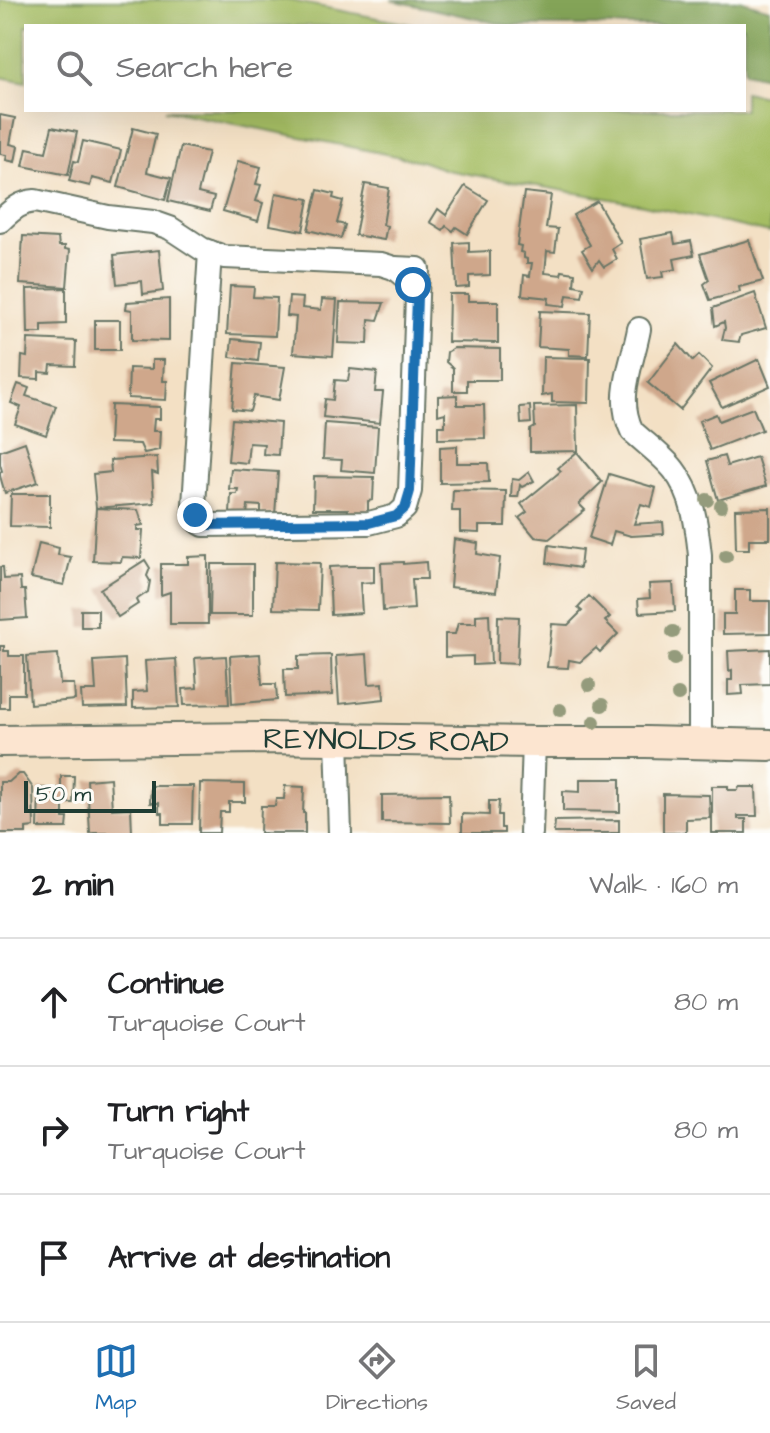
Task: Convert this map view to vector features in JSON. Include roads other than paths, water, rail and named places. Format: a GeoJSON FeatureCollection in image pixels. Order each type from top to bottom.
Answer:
{"type":"FeatureCollection","features":[{"type":"Feature","properties":{"kind":"street"},"geometry":{"type":"LineString","coordinates":[[2,213],[35,201],[108,217],[153,222],[224,257],[381,264],[418,269],[410,491],[405,508],[396,516],[369,523],[204,525],[198,522],[194,505],[210,252]]}},
{"type":"Feature","properties":{"kind":"street"},"geometry":{"type":"LineString","coordinates":[[394,268],[413,285],[417,297]]}},
{"type":"Feature","properties":{"kind":"street"},"geometry":{"type":"LineString","coordinates":[[639,329],[625,387],[628,422],[632,431],[675,472],[690,500],[697,526],[700,555],[700,743]]}},
{"type":"Feature","properties":{"kind":"street"},"geometry":{"type":"LineString","coordinates":[[337,739],[340,833]]}},
{"type":"Feature","properties":{"kind":"street","name":"REYNOLDS ROAD"},"geometry":{"type":"LineString","coordinates":[[0,741],[337,739],[770,745]]}},
{"type":"Feature","properties":{"kind":"street"},"geometry":{"type":"LineString","coordinates":[[531,833],[534,742]]}}]}
